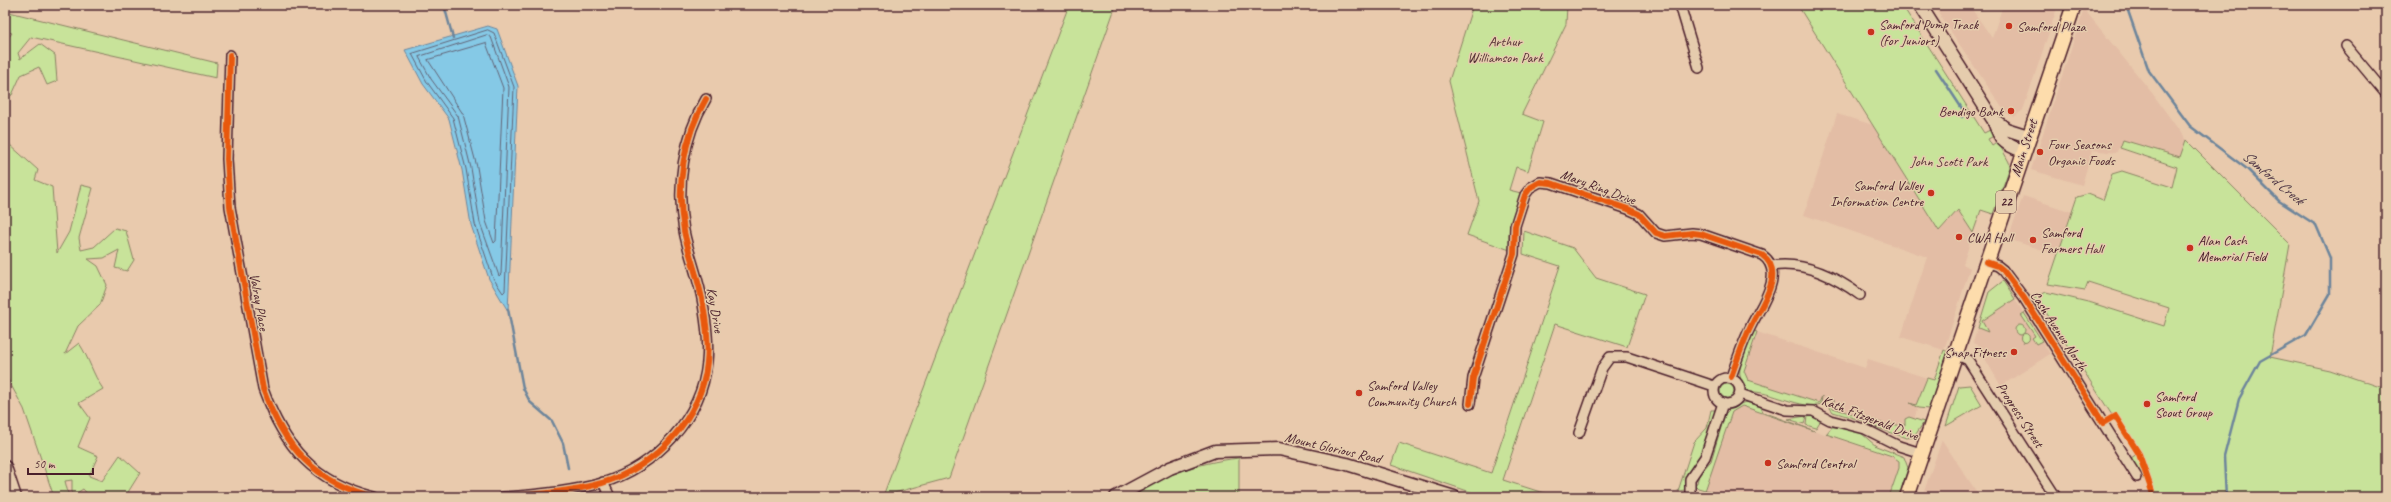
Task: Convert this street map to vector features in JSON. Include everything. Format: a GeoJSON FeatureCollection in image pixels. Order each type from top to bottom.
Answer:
{"type":"FeatureCollection","features":[{"type":"Feature","properties":{"kind":"main road"},"geometry":{"type":"LineString","coordinates":[[1920,5],[1992,118],[1999,137],[2005,143],[2023,151]]}},
{"type":"Feature","properties":{"kind":"main road","name":"Main Street"},"geometry":{"type":"LineString","coordinates":[[1907,497],[2028,136],[2074,5]]}},
{"type":"Feature","properties":{"kind":"main road"},"geometry":{"type":"LineString","coordinates":[[1992,118],[2006,129],[2028,136]]}},
{"type":"Feature","properties":{"kind":"main road","name":"Mount Glorious Road"},"geometry":{"type":"LineString","coordinates":[[1116,497],[1170,468],[1215,451],[1279,449],[1347,464],[1454,497]]}},
{"type":"Feature","properties":{"kind":"main road"},"geometry":{"type":"LineString","coordinates":[[5,467],[15,497]]}},
{"type":"Feature","properties":{"kind":"street"},"geometry":{"type":"LineString","coordinates":[[1680,5],[1699,68]]}},
{"type":"Feature","properties":{"kind":"street"},"geometry":{"type":"LineString","coordinates":[[2346,46],[2386,94]]}},
{"type":"Feature","properties":{"kind":"street","name":"Valray Place"},"geometry":{"type":"LineString","coordinates":[[230,55],[227,159],[230,208],[263,389],[273,418],[285,438],[305,462],[334,483],[356,492],[375,497]]}},
{"type":"Feature","properties":{"kind":"street","name":"Kay Drive"},"geometry":{"type":"LineString","coordinates":[[603,482],[642,463],[660,451],[693,409],[703,384],[707,362],[707,332],[703,302],[684,231],[680,195],[685,152],[698,112],[706,99]]}},
{"type":"Feature","properties":{"kind":"street","name":"Mary Ring Drive"},"geometry":{"type":"LineString","coordinates":[[1470,404],[1473,378],[1514,254],[1515,226],[1525,195],[1531,187],[1540,182],[1550,183],[1628,209],[1639,214],[1656,233],[1665,236],[1692,233],[1700,234],[1762,255],[1768,259],[1772,266]]}},
{"type":"Feature","properties":{"kind":"street","name":"Cash Avenue North"},"geometry":{"type":"LineString","coordinates":[[1986,262],[1998,266],[2003,270],[2024,298],[2137,477]]}},
{"type":"Feature","properties":{"kind":"street"},"geometry":{"type":"LineString","coordinates":[[1731,378],[1751,326],[1766,295],[1773,274],[1772,266],[1800,266],[1838,280],[1860,295]]}},
{"type":"Feature","properties":{"kind":"street","name":"Progress Street"},"geometry":{"type":"LineString","coordinates":[[1955,354],[1968,360],[2056,497]]}},
{"type":"Feature","properties":{"kind":"street"},"geometry":{"type":"LineString","coordinates":[[1579,434],[1602,368],[1610,357],[1627,357],[1714,386]]}},
{"type":"Feature","properties":{"kind":"street"},"geometry":{"type":"LineString","coordinates":[[1723,378],[1731,378],[1738,382],[1740,394],[1735,402],[1723,403],[1714,395],[1714,386],[1723,378]]}},
{"type":"Feature","properties":{"kind":"street","name":"Kath Fitzgerald Drive"},"geometry":{"type":"LineString","coordinates":[[1740,394],[1787,410],[1813,411],[1830,420],[1865,429],[1899,446],[1921,453]]}},
{"type":"Feature","properties":{"kind":"street"},"geometry":{"type":"LineString","coordinates":[[1690,497],[1690,479],[1705,456],[1723,403]]}},
{"type":"Feature","properties":{"kind":"street"},"geometry":{"type":"LineString","coordinates":[[503,497],[538,494],[603,482],[610,497]]}},
{"type":"Feature","properties":{"kind":"shaded area"},"geometry":{"type":"Polygon","coordinates":[[[1933,5],[1969,5],[1992,38],[2003,5],[2058,5],[2023,110],[2014,117],[2005,112],[1933,5]]]}},
{"type":"Feature","properties":{"kind":"shaded area"},"geometry":{"type":"Polygon","coordinates":[[[2084,9],[2152,93],[2186,140],[2180,157],[2123,140],[2116,153],[2092,150],[2082,185],[2031,170],[2084,9]]]}},
{"type":"Feature","properties":{"kind":"shaded area"},"geometry":{"type":"Polygon","coordinates":[[[1837,114],[1873,125],[1939,230],[1959,209],[1973,233],[1963,264],[1970,268],[1944,350],[1901,337],[1927,257],[1804,215],[1837,114]]]}},
{"type":"Feature","properties":{"kind":"shaded area"},"geometry":{"type":"Polygon","coordinates":[[[2023,196],[2072,212],[2058,255],[2008,239],[2023,196]]]}},
{"type":"Feature","properties":{"kind":"shaded area"},"geometry":{"type":"Polygon","coordinates":[[[2015,299],[2050,354],[2001,386],[1977,345],[1973,343],[1980,320],[2015,299]]]}},
{"type":"Feature","properties":{"kind":"shaded area"},"geometry":{"type":"Polygon","coordinates":[[[1757,332],[1865,368],[1868,359],[1927,378],[1912,426],[1902,431],[1748,380],[1744,371],[1757,332]]]}},
{"type":"Feature","properties":{"kind":"shaded area"},"geometry":{"type":"Polygon","coordinates":[[[1742,406],[1896,458],[1899,460],[1899,468],[1889,497],[1702,497],[1732,412],[1742,406]]]}},
{"type":"Feature","properties":{"kind":"shaded area"},"geometry":{"type":"Polygon","coordinates":[[[1942,440],[1980,497],[1922,497],[1942,440]]]}},
{"type":"Feature","properties":{"kind":"green space"},"geometry":{"type":"Polygon","coordinates":[[[1069,5],[1116,5],[949,478],[883,496],[1069,5]]]}},
{"type":"Feature","properties":{"kind":"green space","name":"Arthur Williamson Park"},"geometry":{"type":"Polygon","coordinates":[[[1473,5],[1567,5],[1566,24],[1522,114],[1543,122],[1528,171],[1516,167],[1509,190],[1521,193],[1509,234],[1510,250],[1467,235],[1479,201],[1449,81],[1473,5]]]}},
{"type":"Feature","properties":{"kind":"green space","name":"John Scott Park"},"geometry":{"type":"Polygon","coordinates":[[[1806,5],[1902,5],[1984,133],[1990,130],[1994,136],[1988,139],[1992,146],[1998,142],[2009,162],[2010,167],[1993,214],[1981,210],[1973,233],[1958,210],[1939,231],[1800,9],[1806,5]]]}},
{"type":"Feature","properties":{"kind":"green space"},"geometry":{"type":"Polygon","coordinates":[[[5,11],[217,63],[216,78],[31,37],[18,53],[20,59],[40,44],[55,55],[57,81],[47,85],[39,67],[21,75],[12,95],[5,96],[5,81],[8,68],[5,65],[5,42],[12,33],[5,31],[5,11]]]}},
{"type":"Feature","properties":{"kind":"green space"},"geometry":{"type":"Polygon","coordinates":[[[5,135],[10,145],[38,170],[35,180],[52,187],[57,253],[69,232],[81,185],[93,188],[79,238],[81,250],[94,247],[115,228],[126,231],[134,260],[127,271],[115,268],[119,250],[104,258],[88,259],[98,266],[107,285],[100,305],[78,326],[65,354],[79,343],[103,389],[79,403],[90,418],[78,447],[98,456],[89,476],[102,481],[120,455],[140,473],[125,497],[90,497],[83,489],[72,496],[72,480],[65,481],[69,497],[54,497],[24,409],[5,374],[5,135]]]}},
{"type":"Feature","properties":{"kind":"green space"},"geometry":{"type":"Polygon","coordinates":[[[2123,140],[2180,157],[2186,140],[2290,244],[2270,357],[2330,370],[2386,389],[2386,497],[2155,497],[2131,458],[2137,454],[2040,303],[2034,306],[2030,301],[2046,292],[2092,303],[2164,326],[2169,308],[2088,282],[2085,290],[2048,284],[2077,197],[2088,194],[2103,200],[2112,174],[2122,171],[2172,187],[2177,167],[2120,148],[2123,140]]]}},
{"type":"Feature","properties":{"kind":"green space"},"geometry":{"type":"Polygon","coordinates":[[[1524,231],[1573,248],[1596,278],[1645,294],[1627,347],[1555,324],[1503,480],[1556,497],[1485,497],[1391,465],[1399,443],[1491,473],[1560,266],[1523,254],[1524,231]]]}},
{"type":"Feature","properties":{"kind":"green space"},"geometry":{"type":"Polygon","coordinates":[[[2003,281],[2015,299],[1982,321],[1988,332],[1978,328],[1989,292],[2003,281]]]}},
{"type":"Feature","properties":{"kind":"green space"},"geometry":{"type":"Polygon","coordinates":[[[2024,313],[2042,341],[2036,344],[2032,338],[2035,336],[2021,315],[2024,313]]]}},
{"type":"Feature","properties":{"kind":"green space"},"geometry":{"type":"Polygon","coordinates":[[[2018,325],[2022,325],[2025,330],[2022,335],[2018,335],[2015,332],[2015,328],[2018,325]]]}},
{"type":"Feature","properties":{"kind":"green space"},"geometry":{"type":"Polygon","coordinates":[[[1752,330],[1757,332],[1744,371],[1748,380],[1819,403],[1822,396],[1821,404],[1805,405],[1796,403],[1767,394],[1749,392],[1743,386],[1740,378],[1741,362],[1752,330]]]}},
{"type":"Feature","properties":{"kind":"green space"},"geometry":{"type":"Polygon","coordinates":[[[2025,333],[2030,338],[2025,343],[2020,338],[2025,333]]]}},
{"type":"Feature","properties":{"kind":"green space"},"geometry":{"type":"Polygon","coordinates":[[[1944,350],[1948,352],[1929,409],[1918,408],[1910,403],[1916,405],[1927,378],[1934,380],[1944,350]]]}},
{"type":"Feature","properties":{"kind":"green space"},"geometry":{"type":"Polygon","coordinates":[[[1724,384],[1730,384],[1734,388],[1734,394],[1730,398],[1724,398],[1720,394],[1720,388],[1724,384]]]}},
{"type":"Feature","properties":{"kind":"green space"},"geometry":{"type":"Polygon","coordinates":[[[1970,385],[1982,405],[1946,426],[1959,386],[1970,385]]]}},
{"type":"Feature","properties":{"kind":"green space"},"geometry":{"type":"Polygon","coordinates":[[[1834,400],[1833,408],[1888,425],[1905,425],[1905,419],[1909,417],[1924,422],[1914,437],[1906,438],[1867,424],[1867,422],[1833,412],[1830,408],[1834,400]]]}},
{"type":"Feature","properties":{"kind":"green space"},"geometry":{"type":"Polygon","coordinates":[[[1746,402],[1760,405],[1763,412],[1815,431],[1742,406],[1732,412],[1705,490],[1698,488],[1694,484],[1697,483],[1699,474],[1711,461],[1725,414],[1733,406],[1746,402]]]}},
{"type":"Feature","properties":{"kind":"green space"},"geometry":{"type":"Polygon","coordinates":[[[1711,410],[1715,410],[1715,413],[1701,456],[1687,473],[1685,490],[1678,491],[1694,442],[1707,428],[1711,410]]]}},
{"type":"Feature","properties":{"kind":"green space"},"geometry":{"type":"Polygon","coordinates":[[[1806,416],[1804,424],[1788,419],[1806,416]]]}},
{"type":"Feature","properties":{"kind":"green space"},"geometry":{"type":"Polygon","coordinates":[[[1807,416],[1818,417],[1821,420],[1816,428],[1806,425],[1807,416]]]}},
{"type":"Feature","properties":{"kind":"green space"},"geometry":{"type":"Polygon","coordinates":[[[1832,427],[1844,427],[1861,433],[1876,446],[1904,457],[1908,468],[1899,497],[1889,497],[1899,468],[1899,461],[1892,456],[1826,434],[1832,427]]]}},
{"type":"Feature","properties":{"kind":"green space"},"geometry":{"type":"Polygon","coordinates":[[[1239,458],[1239,497],[1120,497],[1178,472],[1222,460],[1239,458]]]}},
{"type":"Feature","properties":{"kind":"water"},"geometry":{"type":"Polygon","coordinates":[[[488,26],[497,29],[518,86],[508,311],[489,279],[471,225],[462,170],[449,119],[423,84],[405,50],[488,26]]]}},
{"type":"Feature","properties":{"kind":"waterway"},"geometry":{"type":"LineString","coordinates":[[444,5],[453,38]]}},
{"type":"Feature","properties":{"kind":"waterway","name":"Samford Creek"},"geometry":{"type":"LineString","coordinates":[[2126,5],[2149,71],[2190,126],[2247,169],[2279,201],[2316,225],[2330,258],[2330,294],[2306,335],[2260,361],[2239,399],[2224,457],[2226,497]]}},
{"type":"Feature","properties":{"kind":"waterway"},"geometry":{"type":"LineString","coordinates":[[1936,69],[1963,110],[1962,117]]}},
{"type":"Feature","properties":{"kind":"waterway"},"geometry":{"type":"LineString","coordinates":[[508,309],[523,388],[530,402],[552,421],[563,443],[568,468]]}},
{"type":"Feature","properties":{"kind":"cycle path"},"geometry":{"type":"LineString","coordinates":[[230,55],[227,159],[230,207],[263,389],[271,410],[281,428],[292,445],[304,459],[318,472],[335,482],[375,497]]}},
{"type":"Feature","properties":{"kind":"cycle path"},"geometry":{"type":"LineString","coordinates":[[503,497],[578,489],[622,476],[640,465],[672,438],[686,421],[696,402],[703,383],[707,362],[707,340],[701,295],[684,231],[681,180],[683,163],[692,129],[706,99]]}},
{"type":"Feature","properties":{"kind":"cycle path"},"geometry":{"type":"LineString","coordinates":[[1470,404],[1473,378],[1514,254],[1515,226],[1525,195],[1531,187],[1540,182],[1551,183],[1628,209],[1639,214],[1656,233],[1665,236],[1692,233],[1701,234],[1762,255],[1769,262],[1772,271],[1772,280],[1769,290],[1745,338],[1731,377]]}},
{"type":"Feature","properties":{"kind":"cycle path"},"geometry":{"type":"LineString","coordinates":[[1986,262],[1998,266],[2003,270],[2024,298],[2103,423],[2115,416],[2139,454],[2154,497]]}},
{"type":"Feature","properties":{"kind":"place","name":"Samford Plaza"},"geometry":{"type":"Point","coordinates":[2009,26]}},
{"type":"Feature","properties":{"kind":"place","name":"Samford Pump Track (for Juniors)"},"geometry":{"type":"Point","coordinates":[1871,32]}},
{"type":"Feature","properties":{"kind":"place","name":"Bendigo Bank"},"geometry":{"type":"Point","coordinates":[2011,111]}},
{"type":"Feature","properties":{"kind":"place","name":"Four Seasons Organic Foods"},"geometry":{"type":"Point","coordinates":[2040,152]}},
{"type":"Feature","properties":{"kind":"place","name":"Samford Valley Information Centre"},"geometry":{"type":"Point","coordinates":[1931,193]}},
{"type":"Feature","properties":{"kind":"place","name":"CWA Hall"},"geometry":{"type":"Point","coordinates":[1959,237]}},
{"type":"Feature","properties":{"kind":"place","name":"Samford Farmers Hall"},"geometry":{"type":"Point","coordinates":[2033,240]}},
{"type":"Feature","properties":{"kind":"place","name":"Alan Cash Memorial Field"},"geometry":{"type":"Point","coordinates":[2190,248]}},
{"type":"Feature","properties":{"kind":"place","name":"Snap Fitness"},"geometry":{"type":"Point","coordinates":[2014,352]}},
{"type":"Feature","properties":{"kind":"place","name":"Samford Valley Community Church"},"geometry":{"type":"Point","coordinates":[1359,393]}},
{"type":"Feature","properties":{"kind":"place","name":"Samford Scout Group"},"geometry":{"type":"Point","coordinates":[2147,404]}},
{"type":"Feature","properties":{"kind":"place","name":"Samford Central"},"geometry":{"type":"Point","coordinates":[1768,463]}}]}
